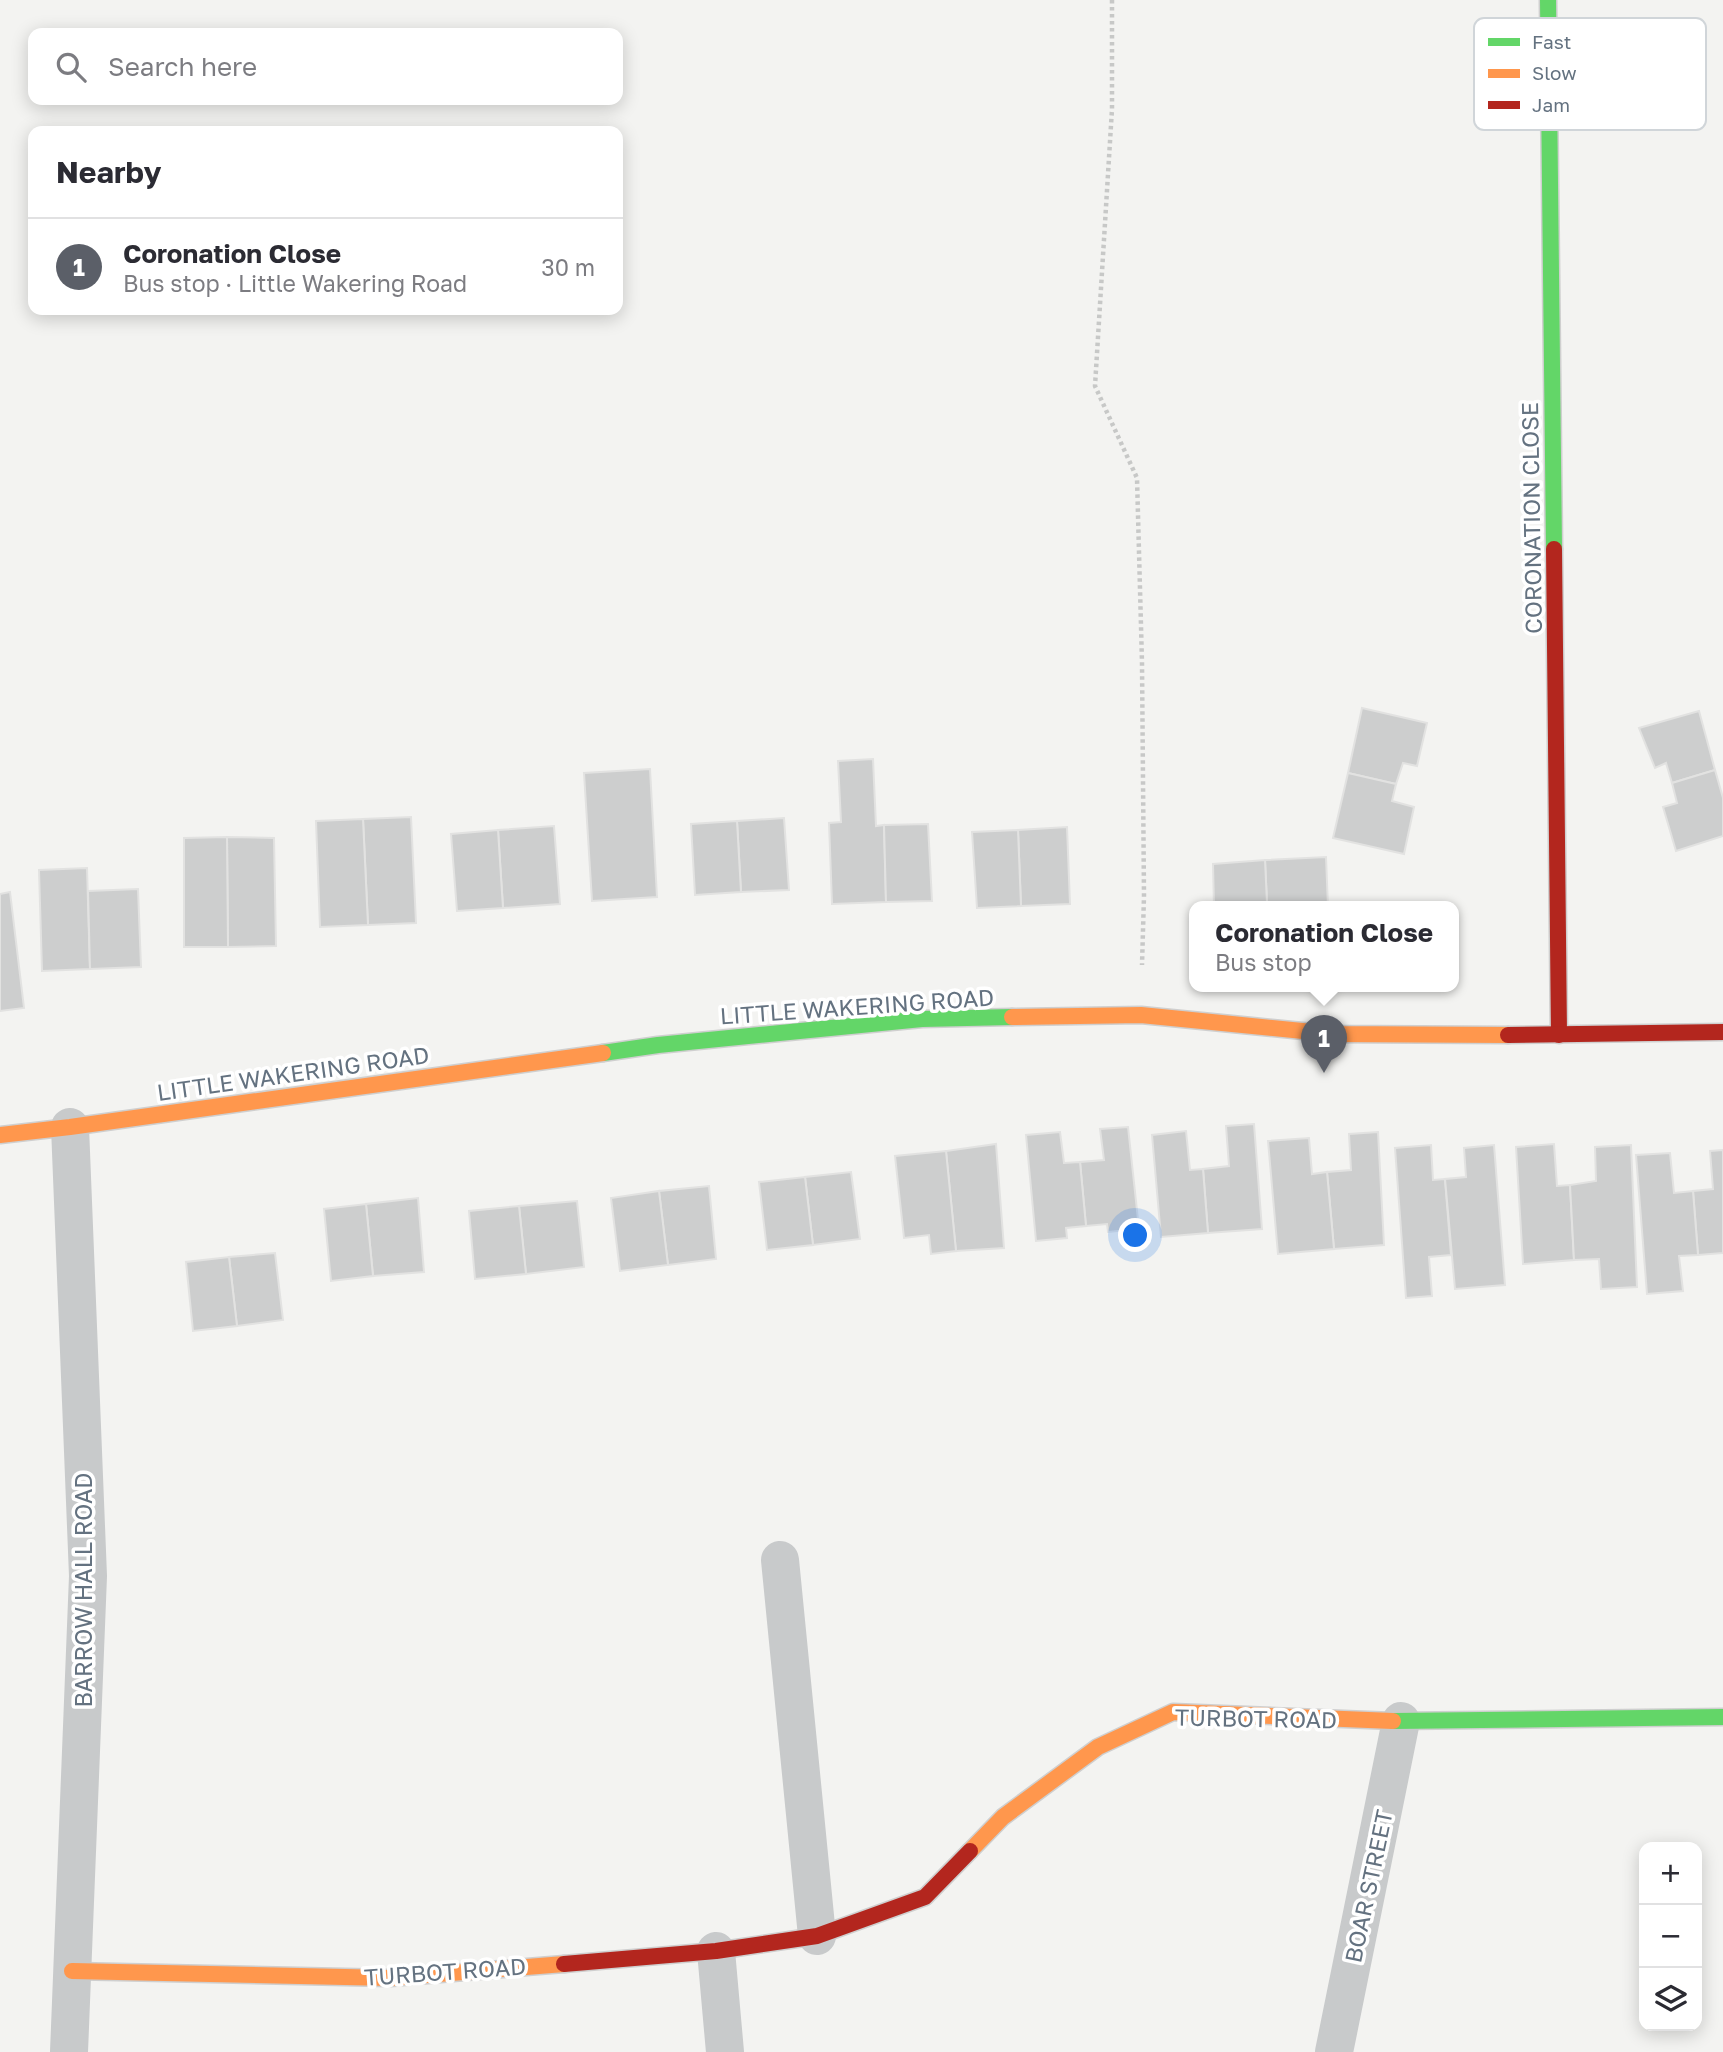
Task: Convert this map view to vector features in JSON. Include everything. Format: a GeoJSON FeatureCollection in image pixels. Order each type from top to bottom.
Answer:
{"type":"FeatureCollection","features":[{"type":"Feature","properties":{"kind":"street","name":"CORONATION CLOSE"},"geometry":{"type":"LineString","coordinates":[[1548,0],[1548,18]]}},
{"type":"Feature","properties":{"kind":"street","name":"CORONATION CLOSE"},"geometry":{"type":"LineString","coordinates":[[1549,130],[1559,1035]]}},
{"type":"Feature","properties":{"kind":"street","name":"LITTLE WAKERING ROAD"},"geometry":{"type":"LineString","coordinates":[[0,1135],[658,1045],[922,1019],[1141,1015],[1333,1034],[1559,1035],[1723,1032]]}},
{"type":"Feature","properties":{"kind":"street","name":"BARROW HALL ROAD"},"geometry":{"type":"LineString","coordinates":[[69,2052],[88,1576],[70,1127]]}},
{"type":"Feature","properties":{"kind":"street"},"geometry":{"type":"LineString","coordinates":[[780,1560],[817,1936]]}},
{"type":"Feature","properties":{"kind":"street","name":"TURBOT ROAD"},"geometry":{"type":"LineString","coordinates":[[72,1972],[390,1978],[716,1951],[817,1936],[925,1896],[1003,1817],[1098,1747],[1173,1712],[1401,1721],[1723,1717]]}},
{"type":"Feature","properties":{"kind":"street","name":"BOAR STREET"},"geometry":{"type":"LineString","coordinates":[[1334,2052],[1401,1721]]}},
{"type":"Feature","properties":{"kind":"street"},"geometry":{"type":"LineString","coordinates":[[716,1951],[725,2052]]}},
{"type":"Feature","properties":{"kind":"path"},"geometry":{"type":"LineString","coordinates":[[1112,0],[1112,109],[1095,386],[1137,478],[1143,718],[1144,896],[1141,1015]]}},
{"type":"Feature","properties":{"kind":"building"},"geometry":{"type":"Polygon","coordinates":[[[1362,708],[1427,723],[1417,766],[1403,763],[1396,784],[1348,773],[1362,708]]]}},
{"type":"Feature","properties":{"kind":"building"},"geometry":{"type":"Polygon","coordinates":[[[1699,711],[1715,770],[1672,783],[1666,763],[1655,768],[1639,728],[1699,711]]]}},
{"type":"Feature","properties":{"kind":"building"},"geometry":{"type":"Polygon","coordinates":[[[873,759],[876,826],[884,825],[886,902],[832,904],[829,823],[841,822],[838,761],[873,759]]]}},
{"type":"Feature","properties":{"kind":"building"},"geometry":{"type":"Polygon","coordinates":[[[650,769],[657,897],[592,901],[584,773],[650,769]]]}},
{"type":"Feature","properties":{"kind":"building"},"geometry":{"type":"Polygon","coordinates":[[[1715,770],[1723,798],[1723,836],[1676,851],[1663,807],[1677,803],[1672,783],[1715,770]]]}},
{"type":"Feature","properties":{"kind":"building"},"geometry":{"type":"Polygon","coordinates":[[[1348,773],[1396,784],[1392,801],[1414,807],[1404,854],[1333,838],[1348,773]]]}},
{"type":"Feature","properties":{"kind":"building"},"geometry":{"type":"Polygon","coordinates":[[[411,817],[416,923],[368,925],[363,819],[411,817]]]}},
{"type":"Feature","properties":{"kind":"building"},"geometry":{"type":"Polygon","coordinates":[[[784,818],[789,890],[741,892],[737,821],[784,818]]]}},
{"type":"Feature","properties":{"kind":"building"},"geometry":{"type":"Polygon","coordinates":[[[363,819],[368,925],[320,927],[316,821],[363,819]]]}},
{"type":"Feature","properties":{"kind":"building"},"geometry":{"type":"Polygon","coordinates":[[[737,821],[741,892],[695,895],[691,824],[737,821]]]}},
{"type":"Feature","properties":{"kind":"building"},"geometry":{"type":"Polygon","coordinates":[[[928,824],[932,901],[886,902],[884,825],[928,824]]]}},
{"type":"Feature","properties":{"kind":"building"},"geometry":{"type":"Polygon","coordinates":[[[554,826],[560,904],[503,908],[498,830],[554,826]]]}},
{"type":"Feature","properties":{"kind":"building"},"geometry":{"type":"Polygon","coordinates":[[[1067,827],[1070,904],[1021,906],[1018,830],[1067,827]]]}},
{"type":"Feature","properties":{"kind":"building"},"geometry":{"type":"Polygon","coordinates":[[[498,830],[503,908],[457,911],[451,834],[498,830]]]}},
{"type":"Feature","properties":{"kind":"building"},"geometry":{"type":"Polygon","coordinates":[[[1018,830],[1021,906],[977,908],[972,832],[1018,830]]]}},
{"type":"Feature","properties":{"kind":"building"},"geometry":{"type":"Polygon","coordinates":[[[227,837],[274,838],[276,946],[228,947],[227,837]]]}},
{"type":"Feature","properties":{"kind":"building"},"geometry":{"type":"Polygon","coordinates":[[[227,837],[228,947],[184,947],[184,838],[227,837]]]}},
{"type":"Feature","properties":{"kind":"building"},"geometry":{"type":"Polygon","coordinates":[[[1326,857],[1328,901],[1267,901],[1265,860],[1326,857]]]}},
{"type":"Feature","properties":{"kind":"building"},"geometry":{"type":"Polygon","coordinates":[[[1265,860],[1267,901],[1214,901],[1213,864],[1265,860]]]}},
{"type":"Feature","properties":{"kind":"building"},"geometry":{"type":"Polygon","coordinates":[[[87,868],[90,969],[42,971],[39,870],[87,868]]]}},
{"type":"Feature","properties":{"kind":"building"},"geometry":{"type":"Polygon","coordinates":[[[138,889],[141,967],[90,969],[88,891],[138,889]]]}},
{"type":"Feature","properties":{"kind":"building"},"geometry":{"type":"Polygon","coordinates":[[[10,892],[24,1008],[0,1011],[0,894],[10,892]]]}},
{"type":"Feature","properties":{"kind":"building"},"geometry":{"type":"Polygon","coordinates":[[[1254,1124],[1262,1229],[1208,1233],[1203,1169],[1229,1166],[1226,1126],[1254,1124]]]}},
{"type":"Feature","properties":{"kind":"building"},"geometry":{"type":"Polygon","coordinates":[[[1128,1127],[1139,1229],[1108,1232],[1107,1224],[1086,1226],[1080,1162],[1104,1160],[1100,1129],[1128,1127]]]}},
{"type":"Feature","properties":{"kind":"building"},"geometry":{"type":"Polygon","coordinates":[[[1186,1131],[1190,1170],[1203,1169],[1208,1233],[1161,1237],[1152,1135],[1186,1131]]]}},
{"type":"Feature","properties":{"kind":"building"},"geometry":{"type":"Polygon","coordinates":[[[1060,1132],[1064,1163],[1080,1162],[1086,1226],[1066,1228],[1067,1238],[1036,1241],[1026,1135],[1060,1132]]]}},
{"type":"Feature","properties":{"kind":"building"},"geometry":{"type":"Polygon","coordinates":[[[1378,1132],[1384,1245],[1334,1249],[1327,1172],[1351,1170],[1349,1134],[1378,1132]]]}},
{"type":"Feature","properties":{"kind":"building"},"geometry":{"type":"Polygon","coordinates":[[[1309,1138],[1312,1174],[1327,1172],[1334,1249],[1278,1254],[1268,1141],[1309,1138]]]}},
{"type":"Feature","properties":{"kind":"building"},"geometry":{"type":"Polygon","coordinates":[[[996,1144],[1004,1248],[956,1251],[946,1151],[996,1144]]]}},
{"type":"Feature","properties":{"kind":"building"},"geometry":{"type":"Polygon","coordinates":[[[1554,1144],[1557,1186],[1570,1185],[1574,1260],[1523,1264],[1516,1147],[1554,1144]]]}},
{"type":"Feature","properties":{"kind":"building"},"geometry":{"type":"Polygon","coordinates":[[[1431,1145],[1433,1180],[1445,1179],[1451,1255],[1429,1257],[1432,1296],[1406,1298],[1395,1148],[1431,1145]]]}},
{"type":"Feature","properties":{"kind":"building"},"geometry":{"type":"Polygon","coordinates":[[[1494,1145],[1505,1285],[1455,1289],[1445,1179],[1466,1177],[1464,1148],[1494,1145]]]}},
{"type":"Feature","properties":{"kind":"building"},"geometry":{"type":"Polygon","coordinates":[[[1631,1145],[1637,1287],[1601,1289],[1599,1259],[1574,1260],[1570,1185],[1596,1181],[1595,1147],[1631,1145]]]}},
{"type":"Feature","properties":{"kind":"building"},"geometry":{"type":"Polygon","coordinates":[[[1723,1150],[1723,1253],[1698,1255],[1693,1191],[1713,1189],[1710,1151],[1723,1150]]]}},
{"type":"Feature","properties":{"kind":"building"},"geometry":{"type":"Polygon","coordinates":[[[946,1151],[956,1251],[931,1254],[929,1235],[904,1238],[895,1156],[946,1151]]]}},
{"type":"Feature","properties":{"kind":"building"},"geometry":{"type":"Polygon","coordinates":[[[1670,1153],[1674,1193],[1693,1191],[1698,1255],[1679,1256],[1683,1291],[1647,1294],[1636,1155],[1670,1153]]]}},
{"type":"Feature","properties":{"kind":"building"},"geometry":{"type":"Polygon","coordinates":[[[851,1172],[860,1239],[813,1245],[805,1177],[851,1172]]]}},
{"type":"Feature","properties":{"kind":"building"},"geometry":{"type":"Polygon","coordinates":[[[805,1177],[813,1245],[767,1250],[759,1182],[805,1177]]]}},
{"type":"Feature","properties":{"kind":"building"},"geometry":{"type":"Polygon","coordinates":[[[709,1186],[716,1259],[668,1265],[659,1191],[709,1186]]]}},
{"type":"Feature","properties":{"kind":"building"},"geometry":{"type":"Polygon","coordinates":[[[659,1191],[668,1265],[620,1271],[611,1198],[659,1191]]]}},
{"type":"Feature","properties":{"kind":"building"},"geometry":{"type":"Polygon","coordinates":[[[418,1198],[424,1272],[373,1276],[366,1204],[418,1198]]]}},
{"type":"Feature","properties":{"kind":"building"},"geometry":{"type":"Polygon","coordinates":[[[577,1201],[584,1267],[526,1274],[519,1206],[577,1201]]]}},
{"type":"Feature","properties":{"kind":"building"},"geometry":{"type":"Polygon","coordinates":[[[366,1204],[373,1276],[331,1281],[324,1209],[366,1204]]]}},
{"type":"Feature","properties":{"kind":"building"},"geometry":{"type":"Polygon","coordinates":[[[519,1206],[526,1274],[475,1279],[469,1211],[519,1206]]]}},
{"type":"Feature","properties":{"kind":"building"},"geometry":{"type":"Polygon","coordinates":[[[275,1253],[283,1320],[237,1326],[229,1257],[275,1253]]]}},
{"type":"Feature","properties":{"kind":"building"},"geometry":{"type":"Polygon","coordinates":[[[229,1257],[237,1326],[193,1331],[186,1262],[229,1257]]]}},
{"type":"Feature","properties":{"kind":"traffic: fast"},"geometry":{"type":"LineString","coordinates":[[1548,0],[1548,18]]}},
{"type":"Feature","properties":{"kind":"traffic: fast"},"geometry":{"type":"LineString","coordinates":[[1549,130],[1554,549]]}},
{"type":"Feature","properties":{"kind":"traffic: fast"},"geometry":{"type":"LineString","coordinates":[[603,1053],[658,1045],[922,1019],[1012,1017]]}},
{"type":"Feature","properties":{"kind":"traffic: fast"},"geometry":{"type":"LineString","coordinates":[[1393,1721],[1723,1717]]}},
{"type":"Feature","properties":{"kind":"traffic: slow"},"geometry":{"type":"LineString","coordinates":[[1012,1017],[1141,1015],[1333,1034],[1508,1035]]}},
{"type":"Feature","properties":{"kind":"traffic: slow"},"geometry":{"type":"LineString","coordinates":[[0,1135],[603,1053]]}},
{"type":"Feature","properties":{"kind":"traffic: slow"},"geometry":{"type":"LineString","coordinates":[[970,1851],[1003,1817],[1098,1747],[1173,1712],[1393,1721]]}},
{"type":"Feature","properties":{"kind":"traffic: slow"},"geometry":{"type":"LineString","coordinates":[[72,1971],[390,1978],[564,1964]]}},
{"type":"Feature","properties":{"kind":"traffic: jam"},"geometry":{"type":"LineString","coordinates":[[1554,549],[1559,1035]]}},
{"type":"Feature","properties":{"kind":"traffic: jam"},"geometry":{"type":"LineString","coordinates":[[1508,1035],[1723,1032]]}},
{"type":"Feature","properties":{"kind":"traffic: jam"},"geometry":{"type":"LineString","coordinates":[[564,1964],[716,1951],[817,1936],[925,1897],[970,1851]]}},
{"type":"Feature","properties":{"kind":"place","name":"Coronation Close"},"geometry":{"type":"Point","coordinates":[1324,1073]}}]}
